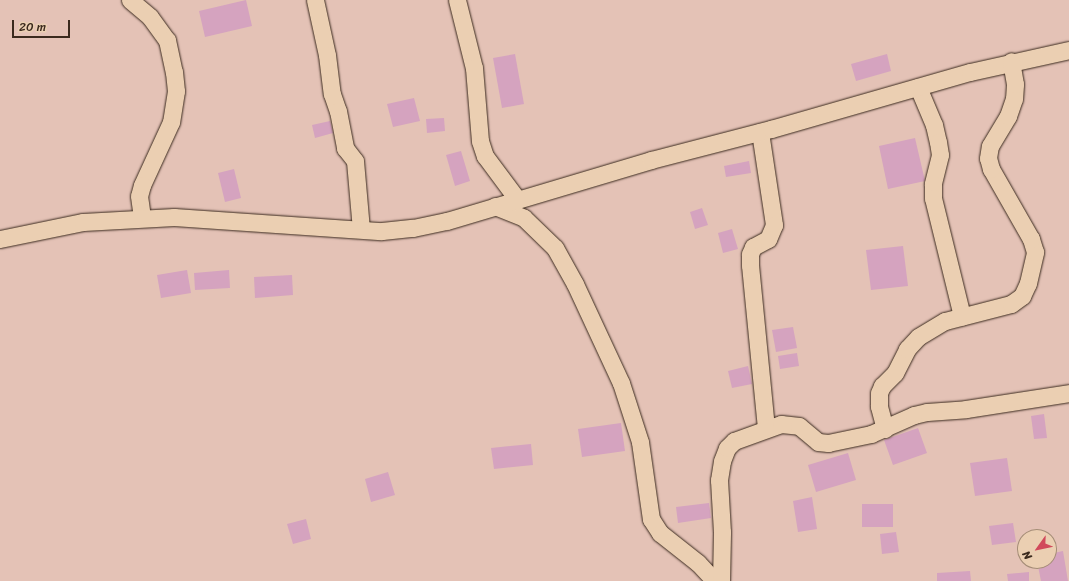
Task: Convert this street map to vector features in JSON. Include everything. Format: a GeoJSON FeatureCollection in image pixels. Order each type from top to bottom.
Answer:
{"type":"FeatureCollection","features":[{"type":"Feature","properties":{"kind":"street"},"geometry":{"type":"LineString","coordinates":[[130,0],[150,18],[167,40],[174,72],[176,91],[170,122],[142,185],[139,196],[142,218]]}},
{"type":"Feature","properties":{"kind":"street"},"geometry":{"type":"LineString","coordinates":[[315,0],[326,54],[332,94],[338,111],[345,148],[355,162],[361,229]]}},
{"type":"Feature","properties":{"kind":"street"},"geometry":{"type":"LineString","coordinates":[[457,0],[474,68],[480,142],[485,156],[517,199]]}},
{"type":"Feature","properties":{"kind":"street"},"geometry":{"type":"LineString","coordinates":[[0,239],[62,225],[142,218],[192,217],[382,231],[413,228],[447,220],[651,160],[760,132],[1011,61],[1069,50]]}},
{"type":"Feature","properties":{"kind":"street"},"geometry":{"type":"LineString","coordinates":[[885,429],[879,406],[879,393],[882,386],[895,373],[907,349],[918,337],[945,321],[962,316],[996,310],[1011,304],[1022,296],[1033,266],[1035,252],[1032,239],[991,169],[988,158],[990,146],[1008,116],[1014,99],[1015,84],[1011,61]]}},
{"type":"Feature","properties":{"kind":"street"},"geometry":{"type":"LineString","coordinates":[[918,87],[934,125],[938,142],[940,155],[933,184],[934,198],[962,316]]}},
{"type":"Feature","properties":{"kind":"street"},"geometry":{"type":"LineString","coordinates":[[760,132],[774,225],[768,239],[753,247],[750,254],[750,265],[766,428]]}},
{"type":"Feature","properties":{"kind":"street"},"geometry":{"type":"LineString","coordinates":[[495,206],[524,218],[555,248],[579,291],[621,383],[640,442],[651,519],[660,533],[698,563],[715,581]]}},
{"type":"Feature","properties":{"kind":"street"},"geometry":{"type":"LineString","coordinates":[[721,581],[722,532],[719,480],[722,461],[727,448],[734,441],[766,428],[781,424],[799,426],[818,442],[828,443],[871,434],[914,415],[927,412],[966,409],[1069,393]]}},
{"type":"Feature","properties":{"kind":"building"},"geometry":{"type":"Polygon","coordinates":[[[246,0],[252,26],[205,37],[199,11],[246,0]]]}},
{"type":"Feature","properties":{"kind":"building"},"geometry":{"type":"Polygon","coordinates":[[[515,54],[524,104],[502,108],[493,58],[515,54]]]}},
{"type":"Feature","properties":{"kind":"building"},"geometry":{"type":"Polygon","coordinates":[[[887,54],[891,71],[856,81],[851,64],[887,54]]]}},
{"type":"Feature","properties":{"kind":"building"},"geometry":{"type":"Polygon","coordinates":[[[414,98],[420,121],[393,127],[387,104],[414,98]]]}},
{"type":"Feature","properties":{"kind":"building"},"geometry":{"type":"Polygon","coordinates":[[[444,118],[445,131],[427,133],[426,119],[444,118]]]}},
{"type":"Feature","properties":{"kind":"building"},"geometry":{"type":"Polygon","coordinates":[[[330,121],[333,133],[315,138],[312,125],[330,121]]]}},
{"type":"Feature","properties":{"kind":"building"},"geometry":{"type":"Polygon","coordinates":[[[915,138],[925,181],[888,189],[879,146],[915,138]]]}},
{"type":"Feature","properties":{"kind":"building"},"geometry":{"type":"Polygon","coordinates":[[[461,151],[470,181],[455,186],[446,155],[461,151]]]}},
{"type":"Feature","properties":{"kind":"building"},"geometry":{"type":"Polygon","coordinates":[[[749,161],[751,173],[726,177],[724,166],[749,161]]]}},
{"type":"Feature","properties":{"kind":"building"},"geometry":{"type":"Polygon","coordinates":[[[234,169],[241,198],[225,202],[218,173],[234,169]]]}},
{"type":"Feature","properties":{"kind":"building"},"geometry":{"type":"Polygon","coordinates":[[[702,208],[708,225],[695,229],[690,212],[702,208]]]}},
{"type":"Feature","properties":{"kind":"building"},"geometry":{"type":"Polygon","coordinates":[[[732,229],[738,249],[723,253],[718,233],[732,229]]]}},
{"type":"Feature","properties":{"kind":"building"},"geometry":{"type":"Polygon","coordinates":[[[903,246],[908,286],[871,290],[866,250],[903,246]]]}},
{"type":"Feature","properties":{"kind":"building"},"geometry":{"type":"Polygon","coordinates":[[[187,270],[191,293],[161,298],[157,275],[187,270]]]}},
{"type":"Feature","properties":{"kind":"building"},"geometry":{"type":"Polygon","coordinates":[[[229,270],[230,288],[195,290],[194,273],[229,270]]]}},
{"type":"Feature","properties":{"kind":"building"},"geometry":{"type":"Polygon","coordinates":[[[292,275],[293,295],[255,298],[254,277],[292,275]]]}},
{"type":"Feature","properties":{"kind":"building"},"geometry":{"type":"Polygon","coordinates":[[[793,327],[797,348],[776,352],[772,330],[793,327]]]}},
{"type":"Feature","properties":{"kind":"building"},"geometry":{"type":"Polygon","coordinates":[[[797,353],[799,366],[780,369],[778,356],[797,353]]]}},
{"type":"Feature","properties":{"kind":"building"},"geometry":{"type":"Polygon","coordinates":[[[748,366],[752,384],[732,388],[728,371],[748,366]]]}},
{"type":"Feature","properties":{"kind":"building"},"geometry":{"type":"Polygon","coordinates":[[[1044,414],[1047,438],[1034,439],[1031,416],[1044,414]]]}},
{"type":"Feature","properties":{"kind":"building"},"geometry":{"type":"Polygon","coordinates":[[[621,423],[625,451],[582,457],[578,429],[621,423]]]}},
{"type":"Feature","properties":{"kind":"building"},"geometry":{"type":"Polygon","coordinates":[[[918,428],[927,453],[893,465],[884,440],[918,428]]]}},
{"type":"Feature","properties":{"kind":"building"},"geometry":{"type":"Polygon","coordinates":[[[531,444],[533,465],[494,469],[491,448],[531,444]]]}},
{"type":"Feature","properties":{"kind":"building"},"geometry":{"type":"Polygon","coordinates":[[[848,453],[856,480],[816,492],[808,465],[848,453]]]}},
{"type":"Feature","properties":{"kind":"building"},"geometry":{"type":"Polygon","coordinates":[[[1007,458],[1012,491],[975,496],[970,463],[1007,458]]]}},
{"type":"Feature","properties":{"kind":"building"},"geometry":{"type":"Polygon","coordinates":[[[388,472],[395,495],[371,502],[365,479],[388,472]]]}},
{"type":"Feature","properties":{"kind":"building"},"geometry":{"type":"Polygon","coordinates":[[[812,497],[817,529],[798,532],[793,501],[812,497]]]}},
{"type":"Feature","properties":{"kind":"building"},"geometry":{"type":"Polygon","coordinates":[[[709,503],[711,518],[678,523],[676,507],[709,503]]]}},
{"type":"Feature","properties":{"kind":"building"},"geometry":{"type":"Polygon","coordinates":[[[862,504],[893,504],[893,527],[862,527],[862,504]]]}},
{"type":"Feature","properties":{"kind":"building"},"geometry":{"type":"Polygon","coordinates":[[[306,519],[311,539],[293,544],[287,524],[306,519]]]}},
{"type":"Feature","properties":{"kind":"building"},"geometry":{"type":"Polygon","coordinates":[[[1013,523],[1016,542],[992,545],[989,526],[1013,523]]]}},
{"type":"Feature","properties":{"kind":"building"},"geometry":{"type":"Polygon","coordinates":[[[896,532],[899,552],[882,554],[880,534],[896,532]]]}},
{"type":"Feature","properties":{"kind":"building"},"geometry":{"type":"Polygon","coordinates":[[[1063,551],[1068,581],[1041,581],[1039,569],[1057,569],[1057,552],[1063,551]]]}},
{"type":"Feature","properties":{"kind":"building"},"geometry":{"type":"Polygon","coordinates":[[[970,571],[971,581],[937,581],[937,573],[970,571]]]}},
{"type":"Feature","properties":{"kind":"building"},"geometry":{"type":"Polygon","coordinates":[[[1029,572],[1029,581],[1008,581],[1007,574],[1029,572]]]}}]}
